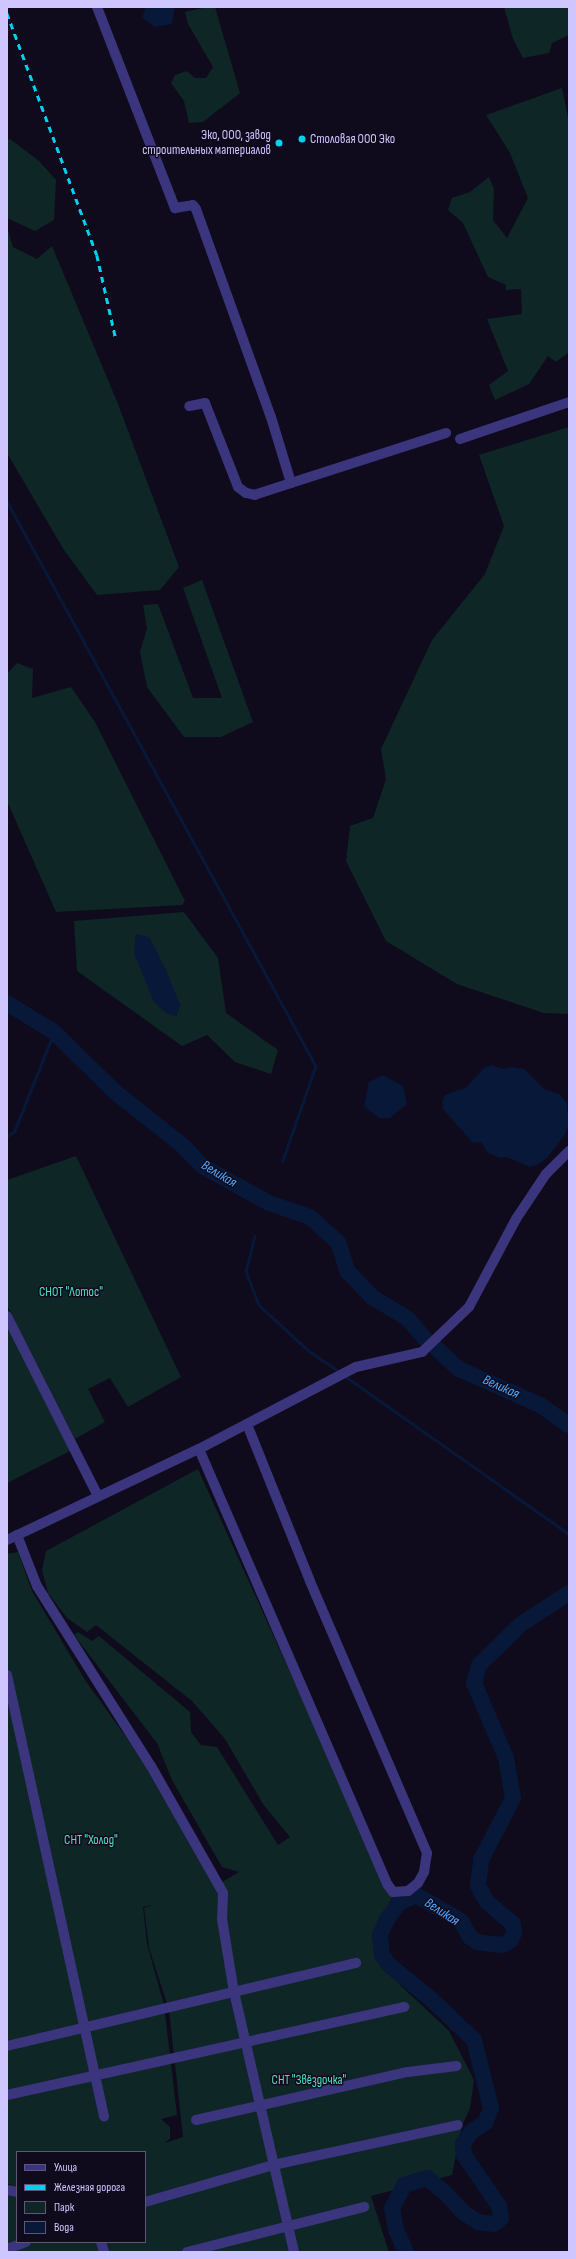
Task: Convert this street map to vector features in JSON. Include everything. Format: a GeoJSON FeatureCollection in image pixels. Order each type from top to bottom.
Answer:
{"type":"FeatureCollection","features":[{"type":"Feature","properties":{"kind":"street"},"geometry":{"type":"LineString","coordinates":[[97,7],[175,208],[189,205],[196,209],[271,417],[291,484]]}},
{"type":"Feature","properties":{"kind":"street"},"geometry":{"type":"LineString","coordinates":[[460,439],[569,402]]}},
{"type":"Feature","properties":{"kind":"street"},"geometry":{"type":"LineString","coordinates":[[189,406],[205,404],[238,487],[246,493],[255,495],[446,433]]}},
{"type":"Feature","properties":{"kind":"street"},"geometry":{"type":"LineString","coordinates":[[7,1540],[199,1449],[313,1387],[356,1367],[422,1352],[461,1316],[475,1298],[516,1219],[546,1174],[569,1151]]}},
{"type":"Feature","properties":{"kind":"street"},"geometry":{"type":"LineString","coordinates":[[7,1316],[98,1496]]}},
{"type":"Feature","properties":{"kind":"street"},"geometry":{"type":"LineString","coordinates":[[199,1449],[388,1885],[393,1892],[408,1891],[418,1883],[424,1872],[427,1853],[310,1581],[247,1424]]}},
{"type":"Feature","properties":{"kind":"street"},"geometry":{"type":"LineString","coordinates":[[17,1535],[36,1586],[118,1712],[212,1870],[223,1893],[222,1919],[234,1992],[294,2252]]}},
{"type":"Feature","properties":{"kind":"street"},"geometry":{"type":"LineString","coordinates":[[7,1675],[104,2116]]}},
{"type":"Feature","properties":{"kind":"street"},"geometry":{"type":"LineString","coordinates":[[7,2046],[356,1963]]}},
{"type":"Feature","properties":{"kind":"street"},"geometry":{"type":"LineString","coordinates":[[7,2095],[95,2074],[246,2043],[404,2007]]}},
{"type":"Feature","properties":{"kind":"street"},"geometry":{"type":"LineString","coordinates":[[196,2120],[408,2072],[457,2066]]}},
{"type":"Feature","properties":{"kind":"street"},"geometry":{"type":"LineString","coordinates":[[146,2202],[273,2164],[458,2125]]}},
{"type":"Feature","properties":{"kind":"street"},"geometry":{"type":"LineString","coordinates":[[187,2252],[364,2207]]}},
{"type":"Feature","properties":{"kind":"street"},"geometry":{"type":"LineString","coordinates":[[7,2249],[23,2243]]}},
{"type":"Feature","properties":{"kind":"green space"},"geometry":{"type":"Polygon","coordinates":[[[207,7],[215,7],[240,93],[203,122],[189,123],[184,101],[171,83],[175,75],[187,71],[195,78],[206,78],[213,67],[188,24],[185,12],[207,7]]]}},
{"type":"Feature","properties":{"kind":"green space"},"geometry":{"type":"Polygon","coordinates":[[[504,7],[569,7],[569,35],[552,43],[549,53],[523,58],[513,39],[504,7]]]}},
{"type":"Feature","properties":{"kind":"green space"},"geometry":{"type":"Polygon","coordinates":[[[562,88],[569,123],[569,352],[556,362],[548,356],[529,384],[495,400],[489,385],[508,371],[487,319],[522,314],[521,289],[506,290],[506,285],[488,277],[463,223],[448,210],[452,198],[470,192],[489,177],[494,189],[493,220],[507,238],[528,198],[510,153],[486,115],[562,88]]]}},
{"type":"Feature","properties":{"kind":"green space"},"geometry":{"type":"Polygon","coordinates":[[[10,139],[39,161],[56,180],[54,220],[35,231],[7,218],[7,140],[10,139]]]}},
{"type":"Feature","properties":{"kind":"green space"},"geometry":{"type":"Polygon","coordinates":[[[7,227],[13,247],[37,259],[52,246],[118,404],[179,567],[160,590],[97,595],[64,550],[7,453],[7,227]]]}},
{"type":"Feature","properties":{"kind":"green space"},"geometry":{"type":"Polygon","coordinates":[[[569,427],[569,1014],[544,1013],[457,984],[386,941],[346,861],[350,826],[373,818],[386,779],[381,749],[432,640],[485,574],[504,526],[479,455],[569,427]]]}},
{"type":"Feature","properties":{"kind":"green space"},"geometry":{"type":"Polygon","coordinates":[[[202,580],[253,722],[221,737],[184,737],[147,687],[140,652],[147,628],[143,605],[158,604],[193,698],[222,698],[183,588],[202,580]]]}},
{"type":"Feature","properties":{"kind":"green space"},"geometry":{"type":"Polygon","coordinates":[[[17,663],[33,669],[32,698],[71,687],[95,722],[185,901],[182,905],[56,912],[7,801],[7,674],[17,663]]]}},
{"type":"Feature","properties":{"kind":"green space"},"geometry":{"type":"Polygon","coordinates":[[[184,912],[218,958],[226,1013],[278,1050],[271,1074],[235,1062],[207,1035],[182,1046],[77,971],[74,921],[184,912]],[[149,937],[176,1016],[180,1005],[149,937]]]}},
{"type":"Feature","properties":{"kind":"green space","name":"СНОТ \"Лотос\""},"geometry":{"type":"Polygon","coordinates":[[[76,1156],[181,1377],[128,1407],[110,1378],[88,1389],[105,1422],[75,1439],[7,1305],[7,1180],[76,1156]]]}},
{"type":"Feature","properties":{"kind":"green space"},"geometry":{"type":"Polygon","coordinates":[[[7,1325],[70,1451],[7,1483],[7,1325]]]}},
{"type":"Feature","properties":{"kind":"green space","name":"СНТ \"Звёздочка\""},"geometry":{"type":"Polygon","coordinates":[[[198,1469],[392,1898],[375,1940],[380,1966],[449,2031],[474,2080],[470,2108],[462,2126],[452,2175],[371,2196],[389,2252],[7,2252],[7,2195],[16,2192],[16,2243],[146,2243],[146,2151],[16,2151],[16,2188],[7,2183],[7,1554],[18,1552],[32,1591],[85,1680],[126,1737],[191,1837],[217,1885],[239,1872],[222,1867],[172,1780],[157,1743],[74,1635],[78,1632],[92,1641],[99,1636],[190,1712],[191,1732],[201,1745],[217,1747],[278,1845],[290,1837],[263,1804],[225,1739],[192,1701],[96,1625],[87,1632],[67,1618],[48,1593],[42,1570],[46,1551],[198,1469]],[[155,1904],[143,1907],[147,1944],[164,2005],[177,2115],[161,2119],[170,2127],[170,2138],[165,2143],[183,2137],[169,2010],[149,1948],[144,1908],[155,1904]]]}},
{"type":"Feature","properties":{"kind":"water"},"geometry":{"type":"Polygon","coordinates":[[[146,7],[175,7],[172,24],[155,27],[142,18],[146,7]]]}},
{"type":"Feature","properties":{"kind":"water"},"geometry":{"type":"Polygon","coordinates":[[[136,934],[149,937],[166,970],[180,1005],[176,1016],[166,1013],[154,1002],[134,953],[136,934]]]}},
{"type":"Feature","properties":{"kind":"water"},"geometry":{"type":"Polygon","coordinates":[[[491,1065],[503,1069],[511,1067],[524,1069],[544,1089],[559,1094],[567,1103],[569,1125],[564,1136],[547,1158],[537,1165],[530,1167],[506,1157],[500,1158],[487,1152],[482,1143],[472,1142],[443,1109],[442,1102],[445,1095],[467,1087],[484,1068],[491,1065]]]}},
{"type":"Feature","properties":{"kind":"water"},"geometry":{"type":"Polygon","coordinates":[[[383,1075],[403,1086],[407,1104],[390,1118],[379,1118],[364,1106],[369,1082],[383,1075]]]}},
{"type":"Feature","properties":{"kind":"waterway"},"geometry":{"type":"LineString","coordinates":[[7,501],[316,1066],[283,1161]]}},
{"type":"Feature","properties":{"kind":"waterway","name":"Великая"},"geometry":{"type":"LineString","coordinates":[[7,1003],[54,1032],[115,1092],[182,1145],[202,1166],[269,1203],[310,1217],[338,1242],[348,1272],[372,1297],[407,1318],[425,1339]]}},
{"type":"Feature","properties":{"kind":"waterway"},"geometry":{"type":"LineString","coordinates":[[7,1136],[14,1132],[54,1032]]}},
{"type":"Feature","properties":{"kind":"waterway"},"geometry":{"type":"LineString","coordinates":[[255,1236],[246,1271],[259,1305],[309,1351],[340,1372]]}},
{"type":"Feature","properties":{"kind":"waterway","name":"Великая"},"geometry":{"type":"LineString","coordinates":[[435,1347],[459,1369],[540,1405],[569,1425]]}},
{"type":"Feature","properties":{"kind":"waterway"},"geometry":{"type":"LineString","coordinates":[[345,1376],[569,1534]]}},
{"type":"Feature","properties":{"kind":"waterway","name":"Великая"},"geometry":{"type":"LineString","coordinates":[[406,2252],[396,2230],[392,2208],[404,2185],[427,2178],[443,2191],[464,2213],[478,2222],[494,2224],[501,2218],[499,2206],[464,2155],[463,2144],[471,2132],[485,2123],[491,2108],[474,2040],[431,1999],[389,1965],[382,1955],[380,1935],[387,1919],[399,1903],[416,1895],[461,1921],[470,1937],[477,1942],[502,1945],[510,1941],[514,1933],[513,1924],[487,1902],[478,1886],[481,1860],[513,1798],[506,1758],[474,1683],[479,1665],[521,1624],[569,1593]]}},
{"type":"Feature","properties":{"kind":"railway"},"geometry":{"type":"LineString","coordinates":[[7,13],[97,255],[116,339]]}},
{"type":"Feature","properties":{"kind":"place","name":"Столовая ООО Эко"},"geometry":{"type":"Point","coordinates":[302,139]}},
{"type":"Feature","properties":{"kind":"place","name":"Эко, ООО, завод строительных материалов"},"geometry":{"type":"Point","coordinates":[279,143]}},
{"type":"Feature","properties":{"kind":"park label","name":"СНТ \"Холод\""},"geometry":{"type":"Point","coordinates":[91,1840]}}]}
